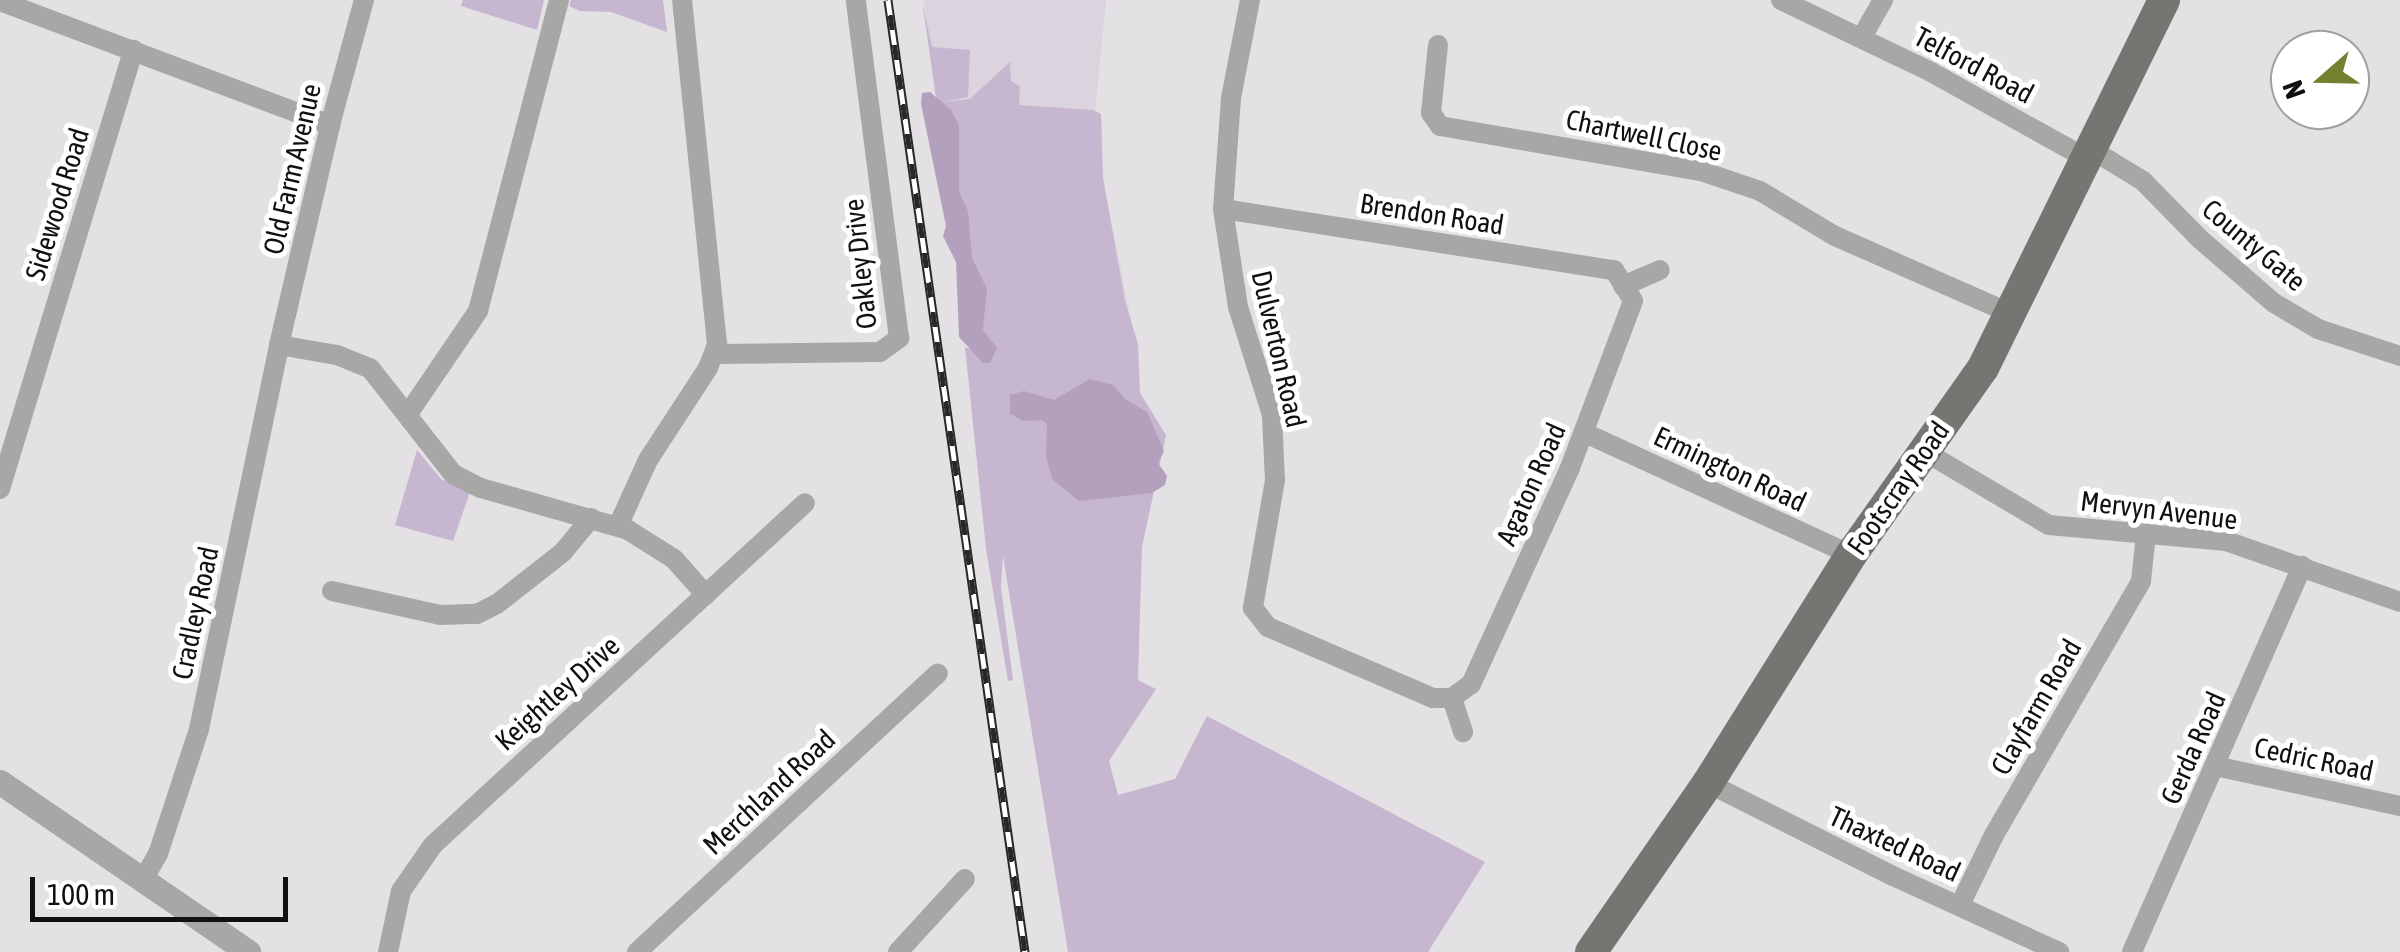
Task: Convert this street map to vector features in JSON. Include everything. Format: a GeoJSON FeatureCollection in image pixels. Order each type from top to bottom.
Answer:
{"type":"FeatureCollection","features":[{"type":"Feature","properties":{"kind":"main road","name":"Footscray Road"},"geometry":{"type":"LineString","coordinates":[[1591,952],[1708,782],[1851,555],[1983,368],[2164,0]]}},
{"type":"Feature","properties":{"kind":"street"},"geometry":{"type":"LineString","coordinates":[[0,0],[330,125]]}},
{"type":"Feature","properties":{"kind":"street","name":"Old Farm Avenue"},"geometry":{"type":"LineString","coordinates":[[279,349],[330,125],[364,0]]}},
{"type":"Feature","properties":{"kind":"street"},"geometry":{"type":"LineString","coordinates":[[408,414],[478,312],[559,0]]}},
{"type":"Feature","properties":{"kind":"street"},"geometry":{"type":"LineString","coordinates":[[618,526],[648,460],[716,354],[682,0]]}},
{"type":"Feature","properties":{"kind":"street","name":"Oakley Drive"},"geometry":{"type":"LineString","coordinates":[[716,354],[880,352],[899,338],[856,0]]}},
{"type":"Feature","properties":{"kind":"street","name":"Dulverton Road"},"geometry":{"type":"LineString","coordinates":[[1250,0],[1230,98],[1223,209],[1238,308],[1272,416],[1275,480],[1252,600],[1255,614],[1268,626],[1415,690],[1452,698]]}},
{"type":"Feature","properties":{"kind":"street","name":"Telford Road"},"geometry":{"type":"LineString","coordinates":[[1781,0],[2087,152]]}},
{"type":"Feature","properties":{"kind":"street"},"geometry":{"type":"LineString","coordinates":[[1862,38],[1883,0]]}},
{"type":"Feature","properties":{"kind":"street","name":"Chartwell Close"},"geometry":{"type":"LineString","coordinates":[[1438,44],[1431,113],[1440,126],[1701,171],[1760,191],[1835,236],[2012,314]]}},
{"type":"Feature","properties":{"kind":"street","name":"Sidewood Road"},"geometry":{"type":"LineString","coordinates":[[0,489],[133,50]]}},
{"type":"Feature","properties":{"kind":"street","name":"County Gate"},"geometry":{"type":"LineString","coordinates":[[2087,152],[2143,181],[2221,259],[2286,311],[2318,329],[2400,356]]}},
{"type":"Feature","properties":{"kind":"street","name":"Brendon Road"},"geometry":{"type":"LineString","coordinates":[[1223,209],[1614,270],[1624,286]]}},
{"type":"Feature","properties":{"kind":"street"},"geometry":{"type":"LineString","coordinates":[[1624,286],[1660,270]]}},
{"type":"Feature","properties":{"kind":"street","name":"Agaton Road"},"geometry":{"type":"LineString","coordinates":[[1452,698],[1470,684],[1585,433],[1633,301],[1624,286]]}},
{"type":"Feature","properties":{"kind":"street"},"geometry":{"type":"LineString","coordinates":[[279,349],[337,355],[370,368],[408,414],[437,459],[453,474],[482,488],[618,526],[661,549],[706,596]]}},
{"type":"Feature","properties":{"kind":"street","name":"Cradley Road"},"geometry":{"type":"LineString","coordinates":[[144,878],[158,854],[199,729],[279,349]]}},
{"type":"Feature","properties":{"kind":"street","name":"Ermington Road"},"geometry":{"type":"LineString","coordinates":[[1585,433],[1851,555]]}},
{"type":"Feature","properties":{"kind":"street","name":"Mervyn Avenue"},"geometry":{"type":"LineString","coordinates":[[1922,450],[2049,525],[2226,541],[2400,602]]}},
{"type":"Feature","properties":{"kind":"street","name":"Keightley Drive"},"geometry":{"type":"LineString","coordinates":[[388,952],[401,892],[433,845],[805,502]]}},
{"type":"Feature","properties":{"kind":"street"},"geometry":{"type":"LineString","coordinates":[[332,590],[440,615],[476,614],[497,604],[563,552],[592,518]]}},
{"type":"Feature","properties":{"kind":"street","name":"Clayfarm Road"},"geometry":{"type":"LineString","coordinates":[[1960,905],[1994,835],[2142,581],[2146,534]]}},
{"type":"Feature","properties":{"kind":"street","name":"Gerda Road"},"geometry":{"type":"LineString","coordinates":[[2132,952],[2302,566]]}},
{"type":"Feature","properties":{"kind":"street","name":"Merchland Road"},"geometry":{"type":"LineString","coordinates":[[637,952],[938,673]]}},
{"type":"Feature","properties":{"kind":"street"},"geometry":{"type":"LineString","coordinates":[[1452,698],[1463,732]]}},
{"type":"Feature","properties":{"kind":"street","name":"Cedric Road"},"geometry":{"type":"LineString","coordinates":[[2216,766],[2400,806]]}},
{"type":"Feature","properties":{"kind":"street"},"geometry":{"type":"LineString","coordinates":[[0,782],[248,952]]}},
{"type":"Feature","properties":{"kind":"street","name":"Thaxted Road"},"geometry":{"type":"LineString","coordinates":[[1708,782],[2060,952]]}},
{"type":"Feature","properties":{"kind":"street"},"geometry":{"type":"LineString","coordinates":[[898,952],[964,879]]}},
{"type":"Feature","properties":{"kind":"shaded area"},"geometry":{"type":"Polygon","coordinates":[[[463,0],[544,0],[537,30],[461,6],[463,0]]]}},
{"type":"Feature","properties":{"kind":"shaded area"},"geometry":{"type":"Polygon","coordinates":[[[571,0],[663,0],[667,32],[611,12],[580,11],[569,6],[571,0]]]}},
{"type":"Feature","properties":{"kind":"shaded area"},"geometry":{"type":"Polygon","coordinates":[[[922,0],[932,47],[970,50],[968,97],[942,102],[970,99],[1010,62],[1011,81],[1020,86],[1019,105],[1093,110],[1101,114],[1103,178],[1125,301],[1138,344],[1140,393],[1166,435],[1142,547],[1138,680],[1156,689],[1109,761],[1118,795],[1175,779],[1207,716],[1485,862],[1428,952],[1068,952],[1003,556],[1001,588],[1013,680],[1008,681],[986,549],[965,347],[972,350],[922,0]]]}},
{"type":"Feature","properties":{"kind":"shaded area"},"geometry":{"type":"Polygon","coordinates":[[[924,0],[1106,0],[1095,113],[1101,114],[1103,178],[1132,327],[1143,423],[978,395],[924,0]]]}},
{"type":"Feature","properties":{"kind":"shaded area"},"geometry":{"type":"Polygon","coordinates":[[[930,92],[951,110],[959,125],[959,192],[968,211],[972,258],[987,289],[983,330],[997,348],[990,363],[983,363],[959,337],[956,262],[943,236],[946,226],[921,104],[922,93],[930,92]]]}},
{"type":"Feature","properties":{"kind":"shaded area"},"geometry":{"type":"Polygon","coordinates":[[[1090,379],[1113,385],[1125,399],[1147,412],[1164,451],[1158,463],[1167,476],[1165,485],[1152,493],[1079,501],[1052,479],[1046,456],[1047,424],[1042,420],[1023,421],[1010,414],[1010,395],[1024,391],[1054,400],[1090,379]]]}},
{"type":"Feature","properties":{"kind":"shaded area"},"geometry":{"type":"Polygon","coordinates":[[[417,450],[441,479],[470,492],[453,541],[395,525],[417,450]]]}},
{"type":"Feature","properties":{"kind":"railway"},"geometry":{"type":"LineString","coordinates":[[888,0],[1025,952]]}}]}
